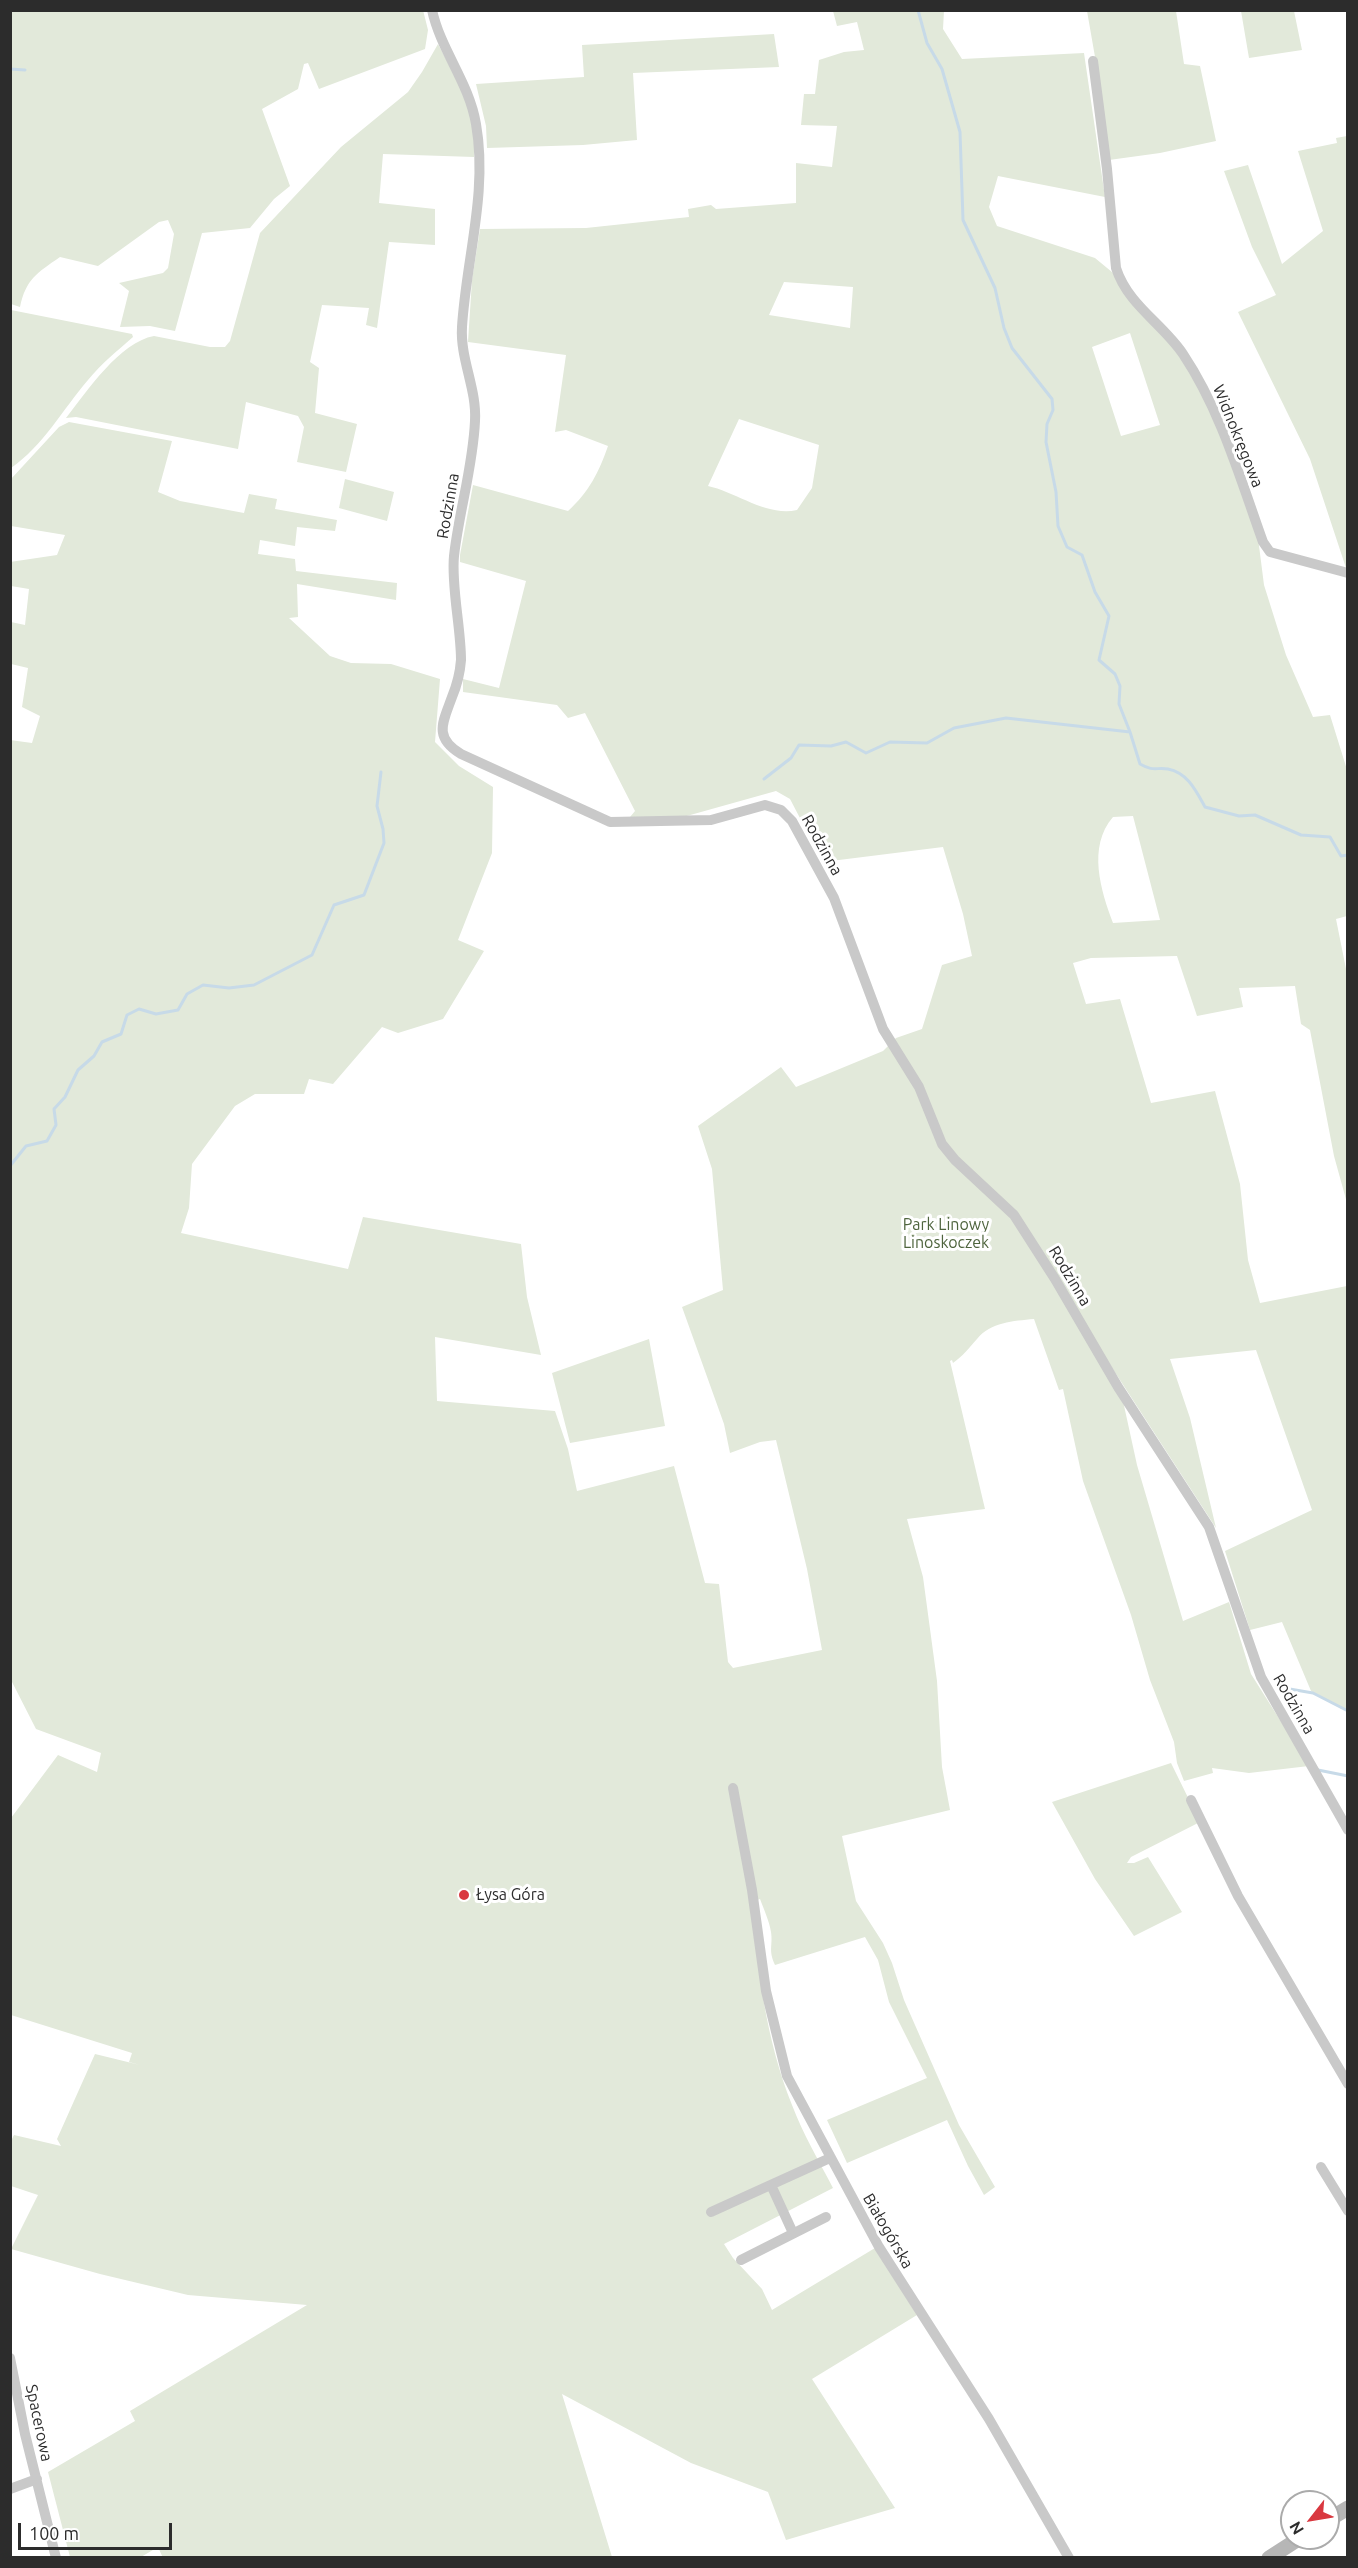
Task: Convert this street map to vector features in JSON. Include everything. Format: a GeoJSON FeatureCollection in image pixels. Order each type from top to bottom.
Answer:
{"type":"FeatureCollection","features":[{"type":"Feature","properties":{"kind":"street","name":"Rodzinna"},"geometry":{"type":"LineString","coordinates":[[432,10],[441,41],[462,78],[471,102],[477,125],[479,175],[462,331],[475,420],[454,567],[461,660],[459,675],[442,726],[446,741],[461,754],[610,822],[711,820],[765,805],[781,810],[792,820],[834,898],[883,1029],[892,1047],[919,1087],[942,1144],[955,1160],[1014,1215],[1055,1279],[1118,1387],[1209,1527],[1261,1677],[1347,1830]]}},
{"type":"Feature","properties":{"kind":"street","name":"Widnokręgowa"},"geometry":{"type":"LineString","coordinates":[[1093,61],[1107,169],[1116,268],[1120,281],[1130,298],[1182,352],[1205,390],[1216,412],[1263,542],[1270,552],[1347,573]]}},
{"type":"Feature","properties":{"kind":"street","name":"Białogórska"},"geometry":{"type":"LineString","coordinates":[[733,1788],[752,1890],[766,1991],[783,2063],[794,2091],[890,2265],[989,2419],[1069,2558]]}},
{"type":"Feature","properties":{"kind":"street"},"geometry":{"type":"LineString","coordinates":[[1191,1800],[1238,1896],[1347,2084]]}},
{"type":"Feature","properties":{"kind":"street"},"geometry":{"type":"LineString","coordinates":[[711,2212],[830,2158]]}},
{"type":"Feature","properties":{"kind":"street"},"geometry":{"type":"LineString","coordinates":[[1321,2166],[1347,2211]]}},
{"type":"Feature","properties":{"kind":"street"},"geometry":{"type":"LineString","coordinates":[[771,2185],[793,2233]]}},
{"type":"Feature","properties":{"kind":"street"},"geometry":{"type":"LineString","coordinates":[[741,2260],[826,2217]]}},
{"type":"Feature","properties":{"kind":"street","name":"Spacerowa"},"geometry":{"type":"LineString","coordinates":[[10,2358],[56,2558]]}},
{"type":"Feature","properties":{"kind":"street","name":"Spacerowa"},"geometry":{"type":"LineString","coordinates":[[10,2489],[37,2479]]}},
{"type":"Feature","properties":{"kind":"green space"},"geometry":{"type":"Polygon","coordinates":[[[11,10],[423,10],[428,30],[425,49],[319,89],[308,63],[304,64],[298,89],[262,109],[290,186],[274,199],[250,228],[202,233],[175,331],[150,326],[120,327],[129,291],[119,283],[163,273],[168,268],[174,234],[168,220],[159,222],[98,266],[60,257],[29,283],[20,307],[11,304],[11,10]]]}},
{"type":"Feature","properties":{"kind":"green space","name":"Park Linowy Linoskoczek"},"geometry":{"type":"Polygon","coordinates":[[[833,11],[944,11],[943,29],[962,59],[1084,53],[1105,197],[998,176],[989,207],[997,226],[1095,258],[1118,277],[1174,347],[1211,407],[1257,530],[1264,585],[1286,655],[1313,717],[1330,715],[1348,773],[1347,916],[1336,919],[1348,979],[1347,1203],[1334,1156],[1310,1030],[1301,1024],[1295,986],[1239,988],[1243,1007],[1197,1016],[1177,956],[1091,958],[1073,963],[1086,1004],[1120,999],[1151,1103],[1215,1091],[1240,1184],[1248,1260],[1260,1303],[1347,1286],[1347,1710],[1311,1691],[1282,1622],[1250,1630],[1225,1551],[1312,1510],[1256,1350],[1170,1359],[1190,1418],[1216,1528],[1107,1360],[1123,1401],[1137,1465],[1183,1621],[1229,1602],[1251,1674],[1309,1766],[1249,1773],[1212,1768],[1213,1773],[1184,1781],[1177,1763],[1174,1742],[1150,1680],[1131,1615],[1083,1481],[1063,1389],[1059,1390],[1034,1319],[1003,1323],[989,1329],[957,1360],[953,1363],[952,1360],[950,1361],[985,1509],[907,1519],[923,1577],[937,1681],[942,1767],[950,1810],[842,1836],[856,1901],[883,1943],[904,2000],[959,2125],[995,2187],[984,2195],[947,2120],[847,2163],[827,2120],[927,2078],[889,2002],[878,1960],[865,1937],[775,1965],[771,1952],[771,1932],[760,1899],[751,1902],[764,2005],[776,2056],[796,2116],[833,2188],[724,2244],[733,2258],[762,2289],[772,2310],[875,2248],[917,2315],[812,2379],[895,2508],[786,2540],[768,2492],[691,2463],[562,2394],[612,2557],[163,2558],[158,2547],[141,2557],[70,2557],[48,2472],[135,2421],[130,2411],[307,2305],[188,2295],[100,2274],[11,2249],[38,2195],[11,2186],[11,2141],[14,2135],[61,2146],[57,2139],[95,2054],[140,2065],[129,2062],[132,2053],[11,2015],[11,1818],[58,1755],[97,1772],[101,1753],[36,1729],[11,1680],[10,740],[32,743],[40,716],[22,707],[28,668],[11,664],[11,622],[25,625],[29,589],[11,586],[10,562],[57,555],[65,535],[11,526],[11,479],[59,427],[69,422],[172,441],[158,492],[180,501],[244,513],[249,494],[277,499],[275,509],[337,520],[335,531],[297,527],[295,546],[260,540],[258,554],[295,559],[296,571],[397,583],[396,600],[297,584],[298,617],[289,618],[330,656],[351,663],[391,664],[440,679],[435,742],[459,766],[493,787],[492,853],[458,940],[484,951],[443,1019],[398,1033],[382,1027],[333,1084],[309,1079],[304,1094],[255,1094],[235,1106],[192,1164],[189,1208],[181,1233],[348,1269],[363,1217],[521,1244],[527,1297],[541,1355],[435,1337],[437,1401],[555,1411],[568,1449],[577,1491],[674,1466],[705,1583],[719,1584],[728,1662],[733,1668],[822,1650],[807,1569],[776,1440],[760,1442],[730,1453],[724,1424],[682,1307],[723,1290],[712,1169],[698,1126],[781,1067],[796,1087],[883,1051],[896,1038],[922,1029],[942,965],[972,956],[963,914],[943,847],[823,862],[790,799],[776,791],[676,819],[630,817],[635,811],[585,713],[568,718],[557,705],[463,692],[463,679],[499,688],[526,581],[460,562],[460,555],[473,485],[568,511],[593,481],[608,446],[566,430],[555,432],[566,355],[468,342],[472,280],[480,229],[586,228],[689,217],[688,209],[711,205],[716,209],[796,203],[796,163],[832,167],[837,126],[801,125],[804,94],[815,94],[819,60],[844,52],[864,50],[857,22],[837,26],[833,11]],[[784,282],[769,315],[850,328],[853,287],[784,282]],[[1130,333],[1092,347],[1121,436],[1160,425],[1130,333]],[[739,419],[708,486],[774,510],[797,510],[812,488],[819,445],[739,419]],[[1133,816],[1113,817],[1105,829],[1098,855],[1104,897],[1113,923],[1160,920],[1133,816]]]}},
{"type":"Feature","properties":{"kind":"green space"},"geometry":{"type":"Polygon","coordinates":[[[1087,11],[1176,11],[1184,64],[1200,66],[1216,141],[1160,153],[1109,160],[1087,11]]]}},
{"type":"Feature","properties":{"kind":"green space"},"geometry":{"type":"Polygon","coordinates":[[[1241,11],[1294,11],[1302,50],[1249,58],[1241,11]]]}},
{"type":"Feature","properties":{"kind":"green space"},"geometry":{"type":"Polygon","coordinates":[[[774,34],[779,67],[633,73],[637,140],[583,145],[487,148],[486,126],[476,84],[584,77],[582,45],[774,34]]]}},
{"type":"Feature","properties":{"kind":"green space"},"geometry":{"type":"Polygon","coordinates":[[[438,44],[466,98],[474,132],[474,157],[383,154],[379,203],[435,209],[435,245],[389,242],[377,328],[366,325],[369,308],[322,305],[310,362],[319,368],[315,413],[357,424],[346,472],[297,462],[304,427],[298,416],[246,402],[238,449],[76,417],[66,418],[105,369],[117,357],[141,340],[154,336],[210,347],[225,347],[230,341],[260,233],[341,147],[408,92],[438,44]]]}},
{"type":"Feature","properties":{"kind":"green space"},"geometry":{"type":"Polygon","coordinates":[[[1347,136],[1347,571],[1310,459],[1238,312],[1276,295],[1252,247],[1224,171],[1248,165],[1282,264],[1323,231],[1298,151],[1337,143],[1336,138],[1347,136]]]}},
{"type":"Feature","properties":{"kind":"green space"},"geometry":{"type":"Polygon","coordinates":[[[11,310],[132,334],[133,337],[93,374],[43,438],[11,468],[11,310]]]}},
{"type":"Feature","properties":{"kind":"green space"},"geometry":{"type":"Polygon","coordinates":[[[345,479],[394,492],[387,521],[339,508],[345,479]]]}},
{"type":"Feature","properties":{"kind":"green space"},"geometry":{"type":"Polygon","coordinates":[[[649,1339],[665,1426],[570,1443],[552,1373],[649,1339]]]}},
{"type":"Feature","properties":{"kind":"green space"},"geometry":{"type":"Polygon","coordinates":[[[1171,1763],[1200,1822],[1131,1857],[1127,1863],[1134,1863],[1148,1857],[1182,1912],[1134,1936],[1095,1879],[1052,1802],[1171,1763]]]}},
{"type":"Feature","properties":{"kind":"waterway"},"geometry":{"type":"LineString","coordinates":[[918,10],[927,43],[942,69],[960,132],[963,220],[995,288],[1004,328],[1012,348],[1052,399],[1053,410],[1047,424],[1046,442],[1056,492],[1058,526],[1067,547],[1082,555],[1095,592],[1109,616],[1099,660],[1115,674],[1120,686],[1119,704],[1130,732]]}},
{"type":"Feature","properties":{"kind":"waterway"},"geometry":{"type":"LineString","coordinates":[[10,69],[25,70]]}},
{"type":"Feature","properties":{"kind":"waterway"},"geometry":{"type":"LineString","coordinates":[[764,779],[791,758],[799,745],[831,746],[846,742],[866,753],[890,742],[927,743],[954,728],[1006,718],[1130,732],[1140,764],[1152,769],[1168,769],[1181,774],[1191,783],[1205,807],[1239,816],[1255,815],[1301,835],[1330,837],[1341,856],[1348,855]]}},
{"type":"Feature","properties":{"kind":"waterway"},"geometry":{"type":"LineString","coordinates":[[10,1166],[26,1146],[47,1141],[56,1125],[54,1109],[65,1097],[78,1070],[94,1056],[102,1042],[121,1034],[127,1015],[139,1009],[156,1014],[178,1010],[187,994],[203,985],[229,988],[254,985],[312,955],[334,905],[364,895],[384,843],[377,806],[381,772]]}},
{"type":"Feature","properties":{"kind":"waterway"},"geometry":{"type":"LineString","coordinates":[[1278,1687],[1313,1693],[1348,1711]]}},
{"type":"Feature","properties":{"kind":"waterway"},"geometry":{"type":"LineString","coordinates":[[1318,1770],[1348,1776]]}},
{"type":"Feature","properties":{"kind":"place","name":"Łysa Góra"},"geometry":{"type":"Point","coordinates":[464,1895]}}]}
